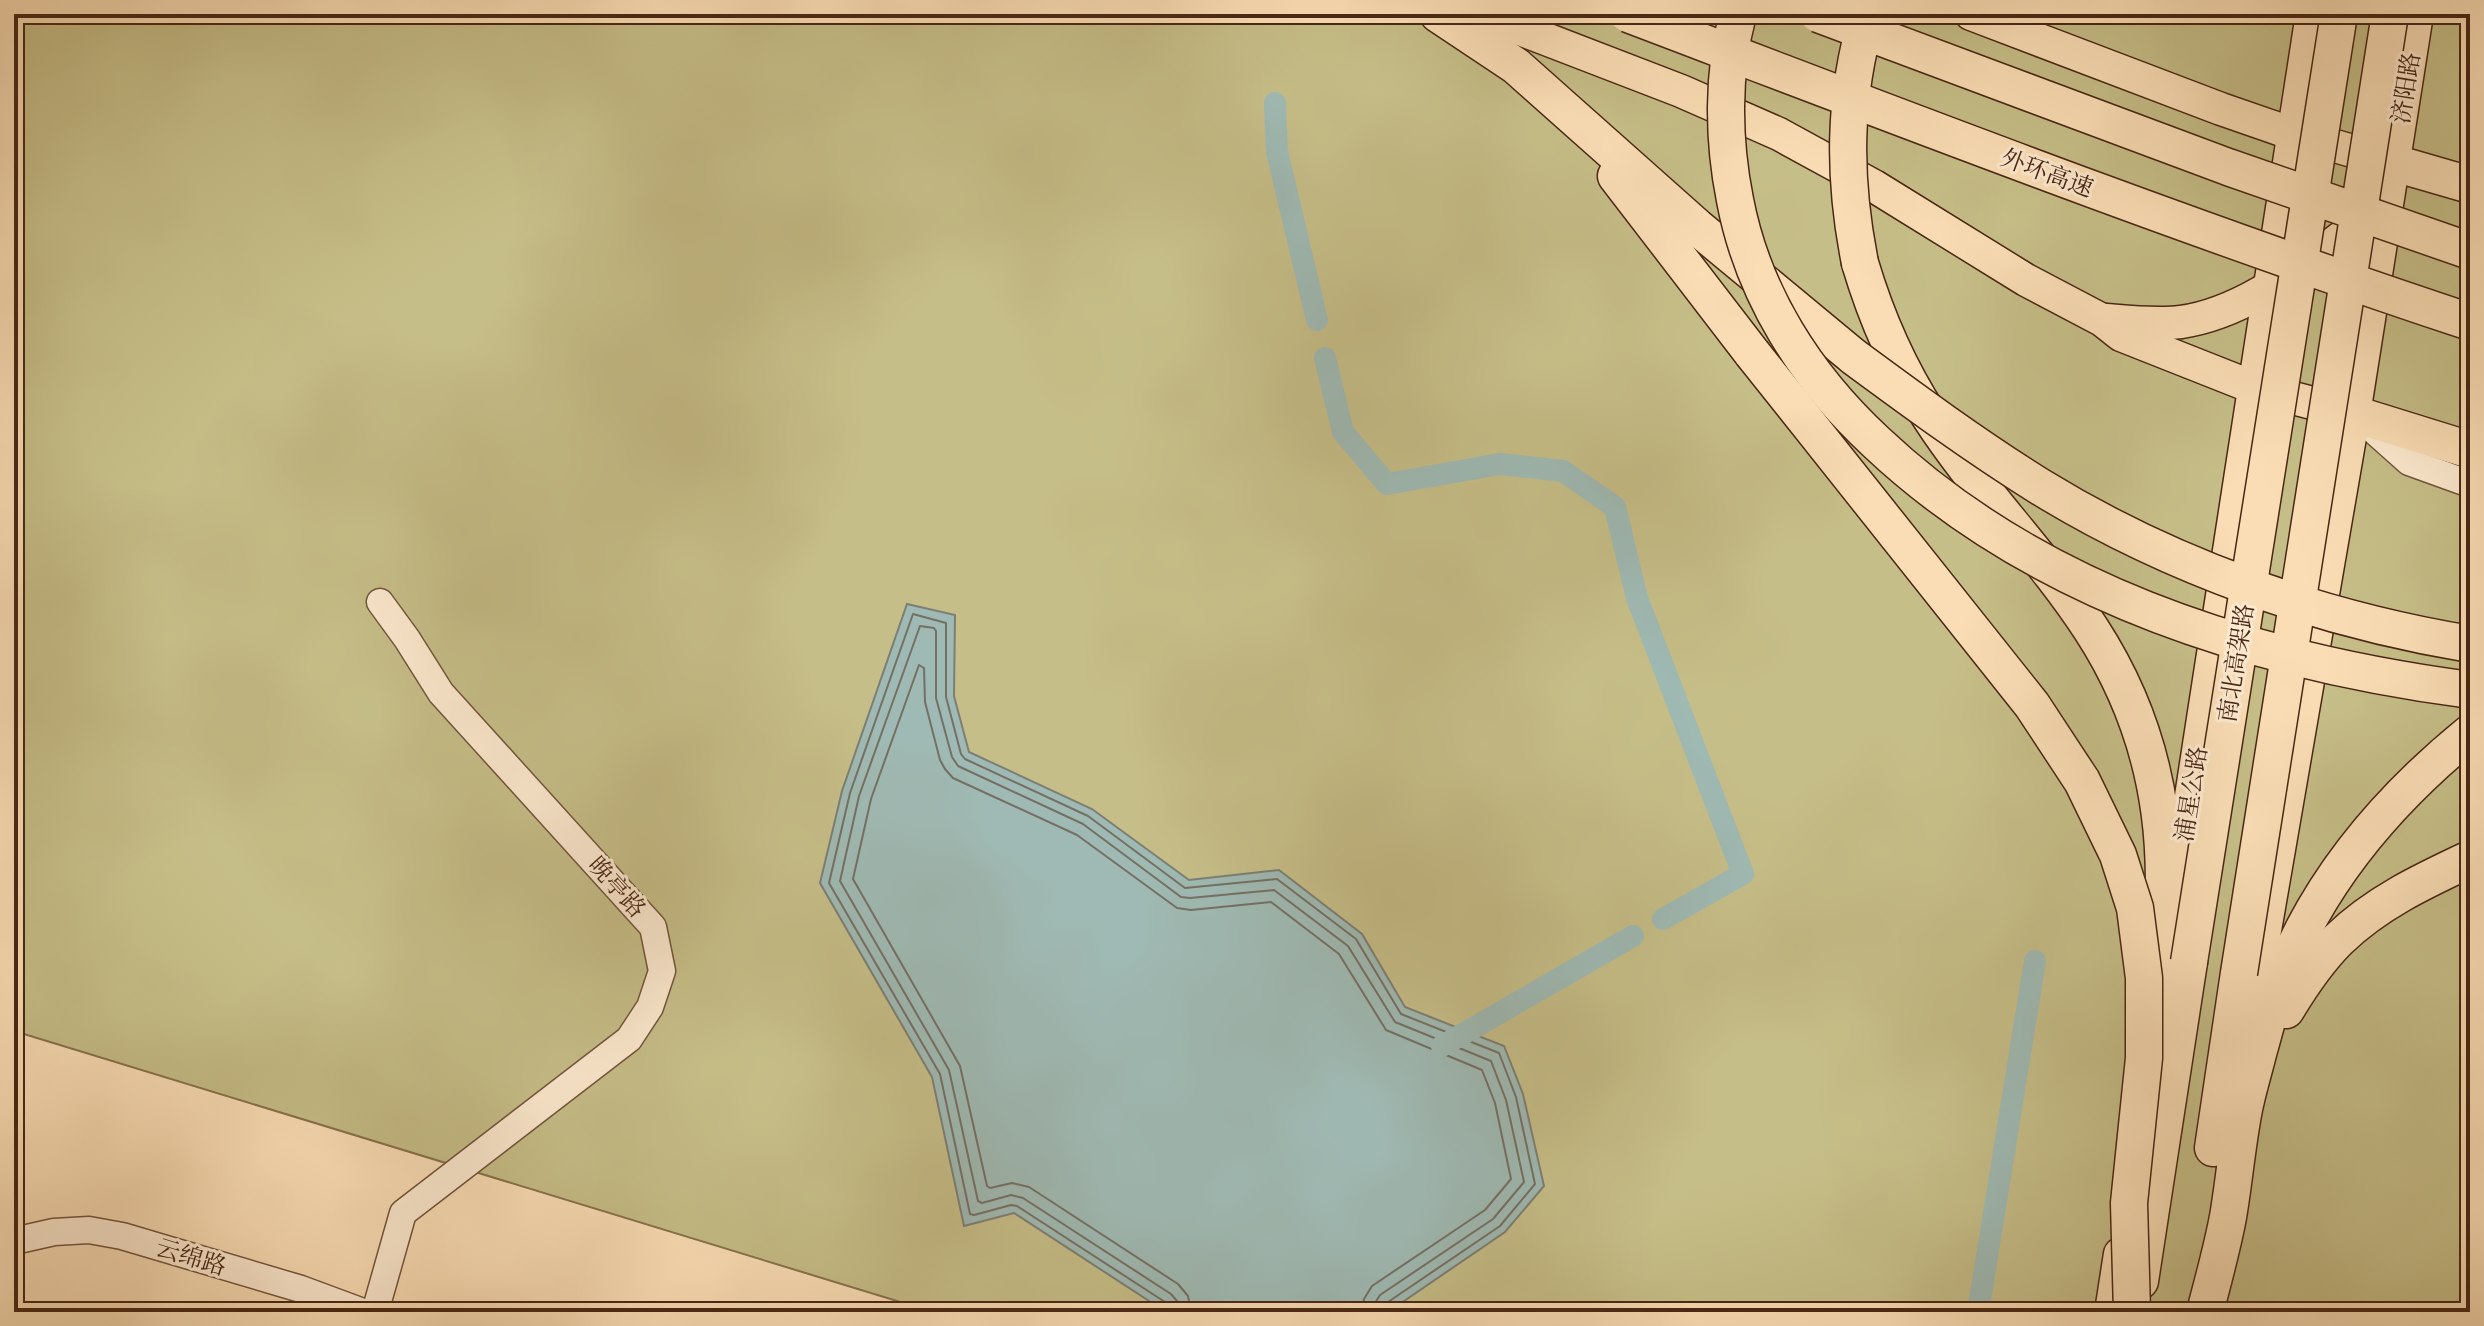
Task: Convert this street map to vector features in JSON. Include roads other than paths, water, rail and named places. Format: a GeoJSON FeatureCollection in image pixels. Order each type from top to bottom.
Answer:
{"type":"FeatureCollection","features":[{"type":"Feature","properties":{"kind":"highway"},"geometry":{"type":"LineString","coordinates":[[1438,14],[1516,66],[1697,227],[1854,357],[1981,449],[2041,487],[2135,538],[2221,575],[2284,598],[2393,629],[2470,644]]}},
{"type":"Feature","properties":{"kind":"highway","name":"外环高速"},"geometry":{"type":"LineString","coordinates":[[1628,14],[2146,209],[2470,322]]}},
{"type":"Feature","properties":{"kind":"highway"},"geometry":{"type":"LineString","coordinates":[[1738,14],[1730,53],[1726,119],[1731,183],[1746,245],[1769,302],[1800,355],[1838,404],[1889,455],[1943,499],[1991,532],[2064,572],[2130,602],[2240,643],[2297,658],[2383,677],[2470,690]]}},
{"type":"Feature","properties":{"kind":"highway"},"geometry":{"type":"LineString","coordinates":[[1818,14],[2213,161],[2470,251]]}},
{"type":"Feature","properties":{"kind":"highway"},"geometry":{"type":"LineString","coordinates":[[1868,14],[1853,75],[1846,150],[1852,225],[1871,299],[1898,363],[1930,418],[2092,631],[2127,697],[2152,768],[2164,841],[2165,878],[2158,974],[2144,1058],[2129,1203],[2134,1312]]}},
{"type":"Feature","properties":{"kind":"highway","name":"南北高架路"},"geometry":{"type":"LineString","coordinates":[[2134,1312],[2339,14]]}},
{"type":"Feature","properties":{"kind":"highway"},"geometry":{"type":"LineString","coordinates":[[2188,1312],[2390,14]]}},
{"type":"Feature","properties":{"kind":"highway"},"geometry":{"type":"LineString","coordinates":[[1593,133],[1605,163],[2032,705],[2082,781],[2118,855],[2135,908],[2144,978],[2144,1058]]}},
{"type":"Feature","properties":{"kind":"highway"},"geometry":{"type":"LineString","coordinates":[[2394,163],[2470,185]]}},
{"type":"Feature","properties":{"kind":"highway"},"geometry":{"type":"LineString","coordinates":[[2354,414],[2470,450]]}},
{"type":"Feature","properties":{"kind":"highway"},"geometry":{"type":"LineString","coordinates":[[2204,1312],[2228,1218],[2244,1107],[2274,997],[2291,955],[2312,914],[2363,838],[2399,797],[2470,733]]}},
{"type":"Feature","properties":{"kind":"highway"},"geometry":{"type":"LineString","coordinates":[[2253,1075],[2267,1043],[2297,992],[2339,939],[2401,893],[2470,859]]}},
{"type":"Feature","properties":{"kind":"main road"},"geometry":{"type":"LineString","coordinates":[[1481,14],[1681,91],[1779,134],[1874,186],[2038,287],[2102,320],[2121,335],[2255,388],[2354,414]]}},
{"type":"Feature","properties":{"kind":"main road"},"geometry":{"type":"LineString","coordinates":[[1971,14],[2221,109],[2293,134],[2394,163],[2354,414],[2217,1208],[2204,1312]]}},
{"type":"Feature","properties":{"kind":"main road"},"geometry":{"type":"LineString","coordinates":[[2293,134],[2312,14]]}},
{"type":"Feature","properties":{"kind":"main road","name":"济阳路"},"geometry":{"type":"LineString","coordinates":[[2394,163],[2417,14]]}},
{"type":"Feature","properties":{"kind":"main road","name":"浦星公路"},"geometry":{"type":"LineString","coordinates":[[2111,1312],[2293,134]]}},
{"type":"Feature","properties":{"kind":"main road"},"geometry":{"type":"LineString","coordinates":[[2102,320],[2180,322],[2229,307],[2271,286],[2388,205]]}},
{"type":"Feature","properties":{"kind":"street"},"geometry":{"type":"LineString","coordinates":[[2354,414],[2409,462],[2470,484]]}},
{"type":"Feature","properties":{"kind":"street","name":"晚亭路"},"geometry":{"type":"LineString","coordinates":[[375,1312],[403,1213],[629,1039],[650,1007],[662,971],[653,927],[441,693],[380,602]]}},
{"type":"Feature","properties":{"kind":"street","name":"云绵路"},"geometry":{"type":"LineString","coordinates":[[14,1241],[54,1232],[89,1230],[122,1236],[301,1289],[363,1312]]}},
{"type":"Feature","properties":{"kind":"water"},"geometry":{"type":"Polygon","coordinates":[[[907,604],[955,615],[954,696],[969,752],[1092,809],[1189,880],[1279,870],[1362,934],[1405,1007],[1504,1046],[1523,1094],[1544,1186],[1505,1232],[1388,1312],[1166,1312],[1014,1213],[964,1226],[932,1077],[820,883],[842,791],[907,604]]]}},
{"type":"Feature","properties":{"kind":"waterway"},"geometry":{"type":"LineString","coordinates":[[1275,103],[1277,152],[1317,320]]}},
{"type":"Feature","properties":{"kind":"waterway"},"geometry":{"type":"LineString","coordinates":[[1325,358],[1343,432],[1387,484],[1500,464],[1563,471],[1615,507],[1637,598],[1743,874],[1663,919]]}},
{"type":"Feature","properties":{"kind":"waterway"},"geometry":{"type":"LineString","coordinates":[[1442,1046],[1633,936]]}},
{"type":"Feature","properties":{"kind":"waterway"},"geometry":{"type":"LineString","coordinates":[[1978,1312],[2035,961]]}}]}
